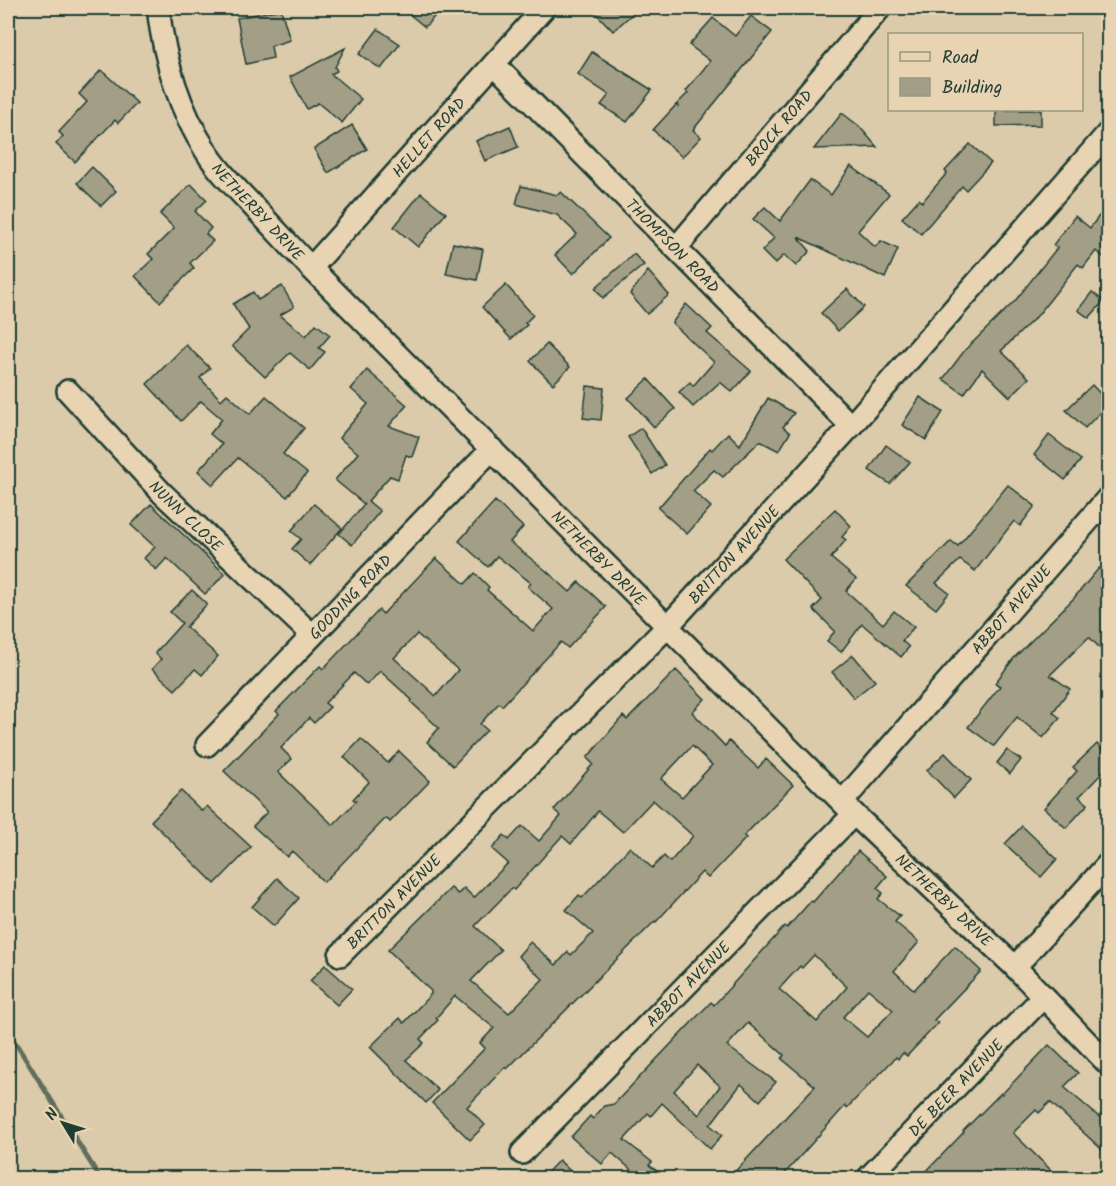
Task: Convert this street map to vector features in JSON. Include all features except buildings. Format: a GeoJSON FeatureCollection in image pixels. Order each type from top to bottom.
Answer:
{"type":"FeatureCollection","features":[{"type":"Feature","properties":{"kind":"street","name":"NETHERBY DRIVE"},"geometry":{"type":"LineString","coordinates":[[158,8],[160,25],[175,83],[192,127],[223,176],[492,450],[848,807],[1015,967],[1108,1064]]}},
{"type":"Feature","properties":{"kind":"street","name":"HELLET ROAD"},"geometry":{"type":"LineString","coordinates":[[311,268],[544,8]]}},
{"type":"Feature","properties":{"kind":"street","name":"BROCK ROAD"},"geometry":{"type":"LineString","coordinates":[[676,248],[880,8]]}},
{"type":"Feature","properties":{"kind":"street","name":"THOMPSON ROAD"},"geometry":{"type":"LineString","coordinates":[[494,64],[851,426]]}},
{"type":"Feature","properties":{"kind":"street","name":"BRITTON AVENUE"},"geometry":{"type":"LineString","coordinates":[[340,955],[668,626],[851,426],[1108,133]]}},
{"type":"Feature","properties":{"kind":"street","name":"NUNN CLOSE"},"geometry":{"type":"LineString","coordinates":[[68,391],[162,493],[312,635]]}},
{"type":"Feature","properties":{"kind":"street","name":"GOODING ROAD"},"geometry":{"type":"LineString","coordinates":[[207,746],[492,450]]}},
{"type":"Feature","properties":{"kind":"street","name":"ABBOT AVENUE"},"geometry":{"type":"LineString","coordinates":[[522,1153],[848,807],[1108,498]]}},
{"type":"Feature","properties":{"kind":"street"},"geometry":{"type":"LineString","coordinates":[[1015,967],[1108,864]]}},
{"type":"Feature","properties":{"kind":"street","name":"DE BEER AVENUE"},"geometry":{"type":"LineString","coordinates":[[868,1179],[1044,996]]}},
{"type":"Feature","properties":{"kind":"waterway"},"geometry":{"type":"LineString","coordinates":[[8,1031],[100,1178]]}}]}
